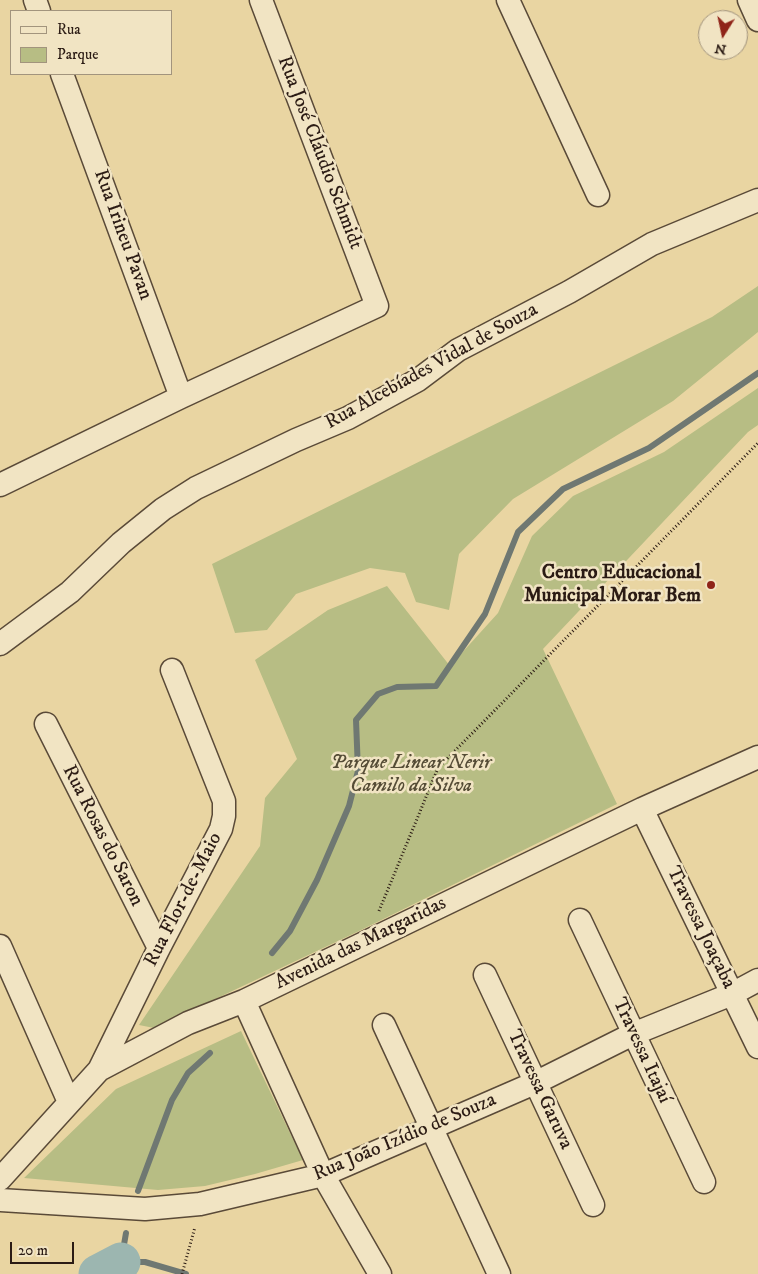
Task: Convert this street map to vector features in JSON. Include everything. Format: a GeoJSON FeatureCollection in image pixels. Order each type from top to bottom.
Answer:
{"type":"FeatureCollection","features":[{"type":"Feature","properties":{"kind":"street","name":"Rua José Cláudio Schmidt"},"geometry":{"type":"LineString","coordinates":[[181,397],[377,306],[261,0]]}},
{"type":"Feature","properties":{"kind":"street"},"geometry":{"type":"LineString","coordinates":[[508,0],[598,194]]}},
{"type":"Feature","properties":{"kind":"street"},"geometry":{"type":"LineString","coordinates":[[749,0],[758,20]]}},
{"type":"Feature","properties":{"kind":"street","name":"Rua Irineu Pavan"},"geometry":{"type":"LineString","coordinates":[[62,75],[181,397]]}},
{"type":"Feature","properties":{"kind":"street","name":"Rua Alcebíades Vidal de Souza"},"geometry":{"type":"LineString","coordinates":[[0,644],[70,592],[121,543],[156,515],[196,488],[296,440],[348,418],[418,380],[458,350],[569,292],[652,244],[758,200]]}},
{"type":"Feature","properties":{"kind":"street"},"geometry":{"type":"LineString","coordinates":[[0,485],[181,397]]}},
{"type":"Feature","properties":{"kind":"street","name":"Rua Flor-de-Maio"},"geometry":{"type":"LineString","coordinates":[[99,1070],[158,948],[221,830],[224,816],[224,801],[172,670]]}},
{"type":"Feature","properties":{"kind":"street","name":"Rua Rosas do Saron"},"geometry":{"type":"LineString","coordinates":[[46,724],[158,948]]}},
{"type":"Feature","properties":{"kind":"street","name":"Avenida das Margaridas"},"geometry":{"type":"LineString","coordinates":[[0,1180],[99,1070],[188,1023],[244,1001],[642,809],[758,757]]}},
{"type":"Feature","properties":{"kind":"street","name":"Travessa Joaçaba"},"geometry":{"type":"LineString","coordinates":[[642,809],[758,1047]]}},
{"type":"Feature","properties":{"kind":"street","name":"Travessa Itajaí"},"geometry":{"type":"LineString","coordinates":[[580,920],[704,1182]]}},
{"type":"Feature","properties":{"kind":"street"},"geometry":{"type":"LineString","coordinates":[[0,946],[69,1102]]}},
{"type":"Feature","properties":{"kind":"street","name":"Travessa Garuva"},"geometry":{"type":"LineString","coordinates":[[485,975],[537,1082],[593,1205]]}},
{"type":"Feature","properties":{"kind":"street","name":"Rua João Izídio de Souza"},"geometry":{"type":"LineString","coordinates":[[0,1200],[145,1209],[200,1204],[322,1175],[432,1129],[537,1082],[633,1034],[732,994],[758,980]]}},
{"type":"Feature","properties":{"kind":"street"},"geometry":{"type":"LineString","coordinates":[[244,1001],[322,1175],[375,1271]]}},
{"type":"Feature","properties":{"kind":"street"},"geometry":{"type":"LineString","coordinates":[[384,1025],[499,1274]]}},
{"type":"Feature","properties":{"kind":"path"},"geometry":{"type":"LineString","coordinates":[[377,937],[380,906],[438,768],[758,443]]}},
{"type":"Feature","properties":{"kind":"path"},"geometry":{"type":"LineString","coordinates":[[182,1274],[189,1251]]}},
{"type":"Feature","properties":{"kind":"green space"},"geometry":{"type":"Polygon","coordinates":[[[758,286],[758,332],[673,401],[513,499],[459,554],[449,610],[416,602],[405,573],[370,568],[296,594],[267,630],[235,633],[212,564],[712,317],[758,286]]]}},
{"type":"Feature","properties":{"kind":"green space","name":"Parque Linear Nerir Camilo da Silva"},"geometry":{"type":"Polygon","coordinates":[[[758,388],[758,425],[748,432],[543,649],[617,804],[357,932],[154,1028],[139,1025],[260,846],[265,798],[297,759],[255,660],[328,610],[387,586],[450,666],[498,613],[532,536],[573,496],[664,452],[758,388]]]}},
{"type":"Feature","properties":{"kind":"green space"},"geometry":{"type":"Polygon","coordinates":[[[241,1031],[303,1160],[205,1186],[158,1190],[24,1178],[116,1089],[241,1031]]]}},
{"type":"Feature","properties":{"kind":"waterway"},"geometry":{"type":"LineString","coordinates":[[272,953],[290,931],[317,880],[349,806],[358,771],[356,720],[378,694],[397,687],[436,686],[485,614],[518,532],[563,489],[649,448],[758,373]]}},
{"type":"Feature","properties":{"kind":"waterway"},"geometry":{"type":"LineString","coordinates":[[138,1191],[172,1100],[188,1073],[210,1053]]}},
{"type":"Feature","properties":{"kind":"waterway"},"geometry":{"type":"LineString","coordinates":[[126,1233],[121,1262],[145,1262],[186,1274]]}},
{"type":"Feature","properties":{"kind":"waterway"},"geometry":{"type":"LineString","coordinates":[[98,1274],[121,1262]]}},
{"type":"Feature","properties":{"kind":"place","name":"Centro Educacional Municipal Morar Bem"},"geometry":{"type":"Point","coordinates":[711,585]}}]}
